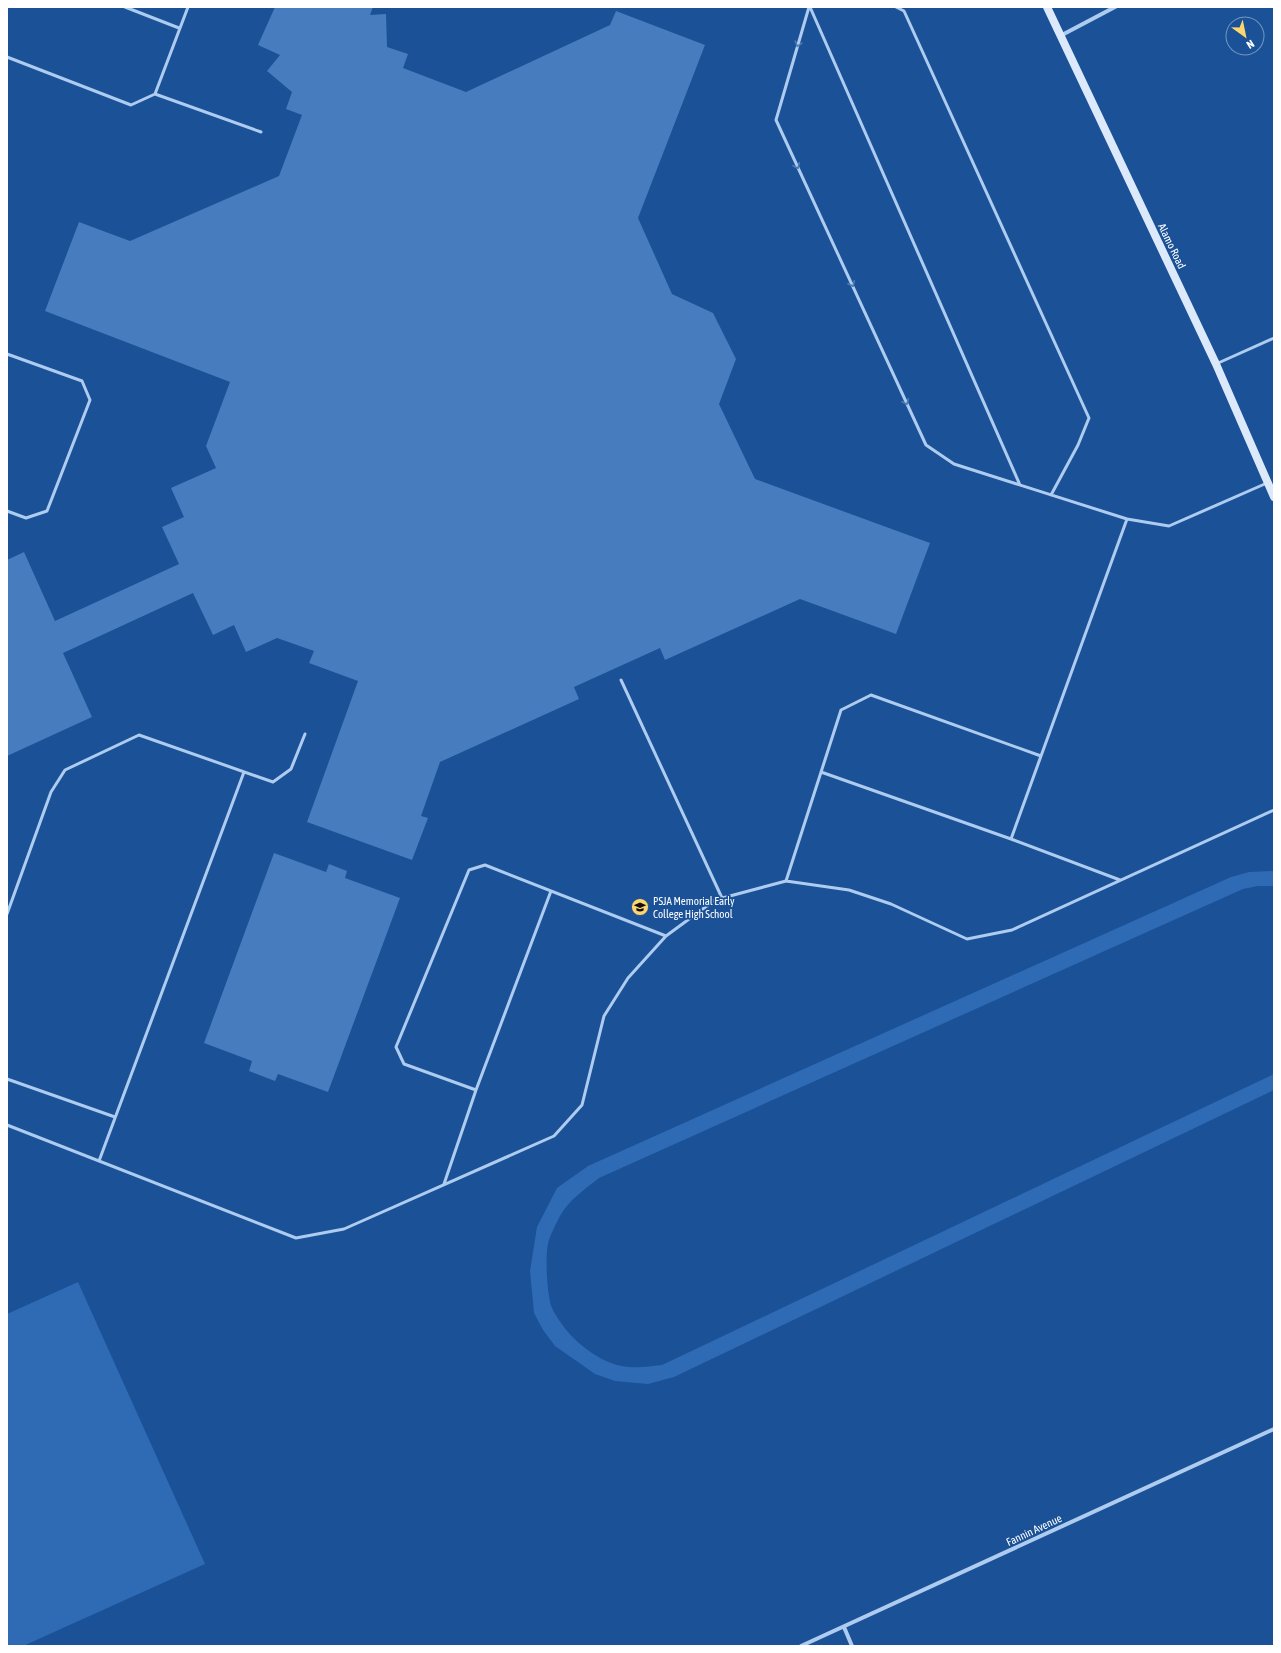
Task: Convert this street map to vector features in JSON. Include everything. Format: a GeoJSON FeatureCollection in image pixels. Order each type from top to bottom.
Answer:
{"type":"FeatureCollection","features":[{"type":"Feature","properties":{"kind":"main road","name":"Alamo Road"},"geometry":{"type":"LineString","coordinates":[[1047,7],[1059,36],[1216,364],[1274,497]]}},
{"type":"Feature","properties":{"kind":"street"},"geometry":{"type":"LineString","coordinates":[[1059,36],[1114,7]]}},
{"type":"Feature","properties":{"kind":"street","name":"Fannin Avenue"},"geometry":{"type":"LineString","coordinates":[[801,1646],[1274,1429]]}},
{"type":"Feature","properties":{"kind":"street"},"geometry":{"type":"LineString","coordinates":[[844,1627],[852,1646]]}},
{"type":"Feature","properties":{"kind":"lane"},"geometry":{"type":"LineString","coordinates":[[125,7],[180,28]]}},
{"type":"Feature","properties":{"kind":"lane"},"geometry":{"type":"LineString","coordinates":[[155,94],[188,7]]}},
{"type":"Feature","properties":{"kind":"lane"},"geometry":{"type":"LineString","coordinates":[[810,7],[776,120],[926,445],[954,464],[1127,519],[1169,526],[1268,482]]}},
{"type":"Feature","properties":{"kind":"lane"},"geometry":{"type":"LineString","coordinates":[[810,7],[1020,484]]}},
{"type":"Feature","properties":{"kind":"lane"},"geometry":{"type":"LineString","coordinates":[[896,7],[904,12],[1089,418],[1078,445],[1051,495]]}},
{"type":"Feature","properties":{"kind":"lane"},"geometry":{"type":"LineString","coordinates":[[7,57],[131,105],[155,94],[261,132]]}},
{"type":"Feature","properties":{"kind":"lane"},"geometry":{"type":"LineString","coordinates":[[1216,364],[1274,338]]}},
{"type":"Feature","properties":{"kind":"lane"},"geometry":{"type":"LineString","coordinates":[[7,354],[82,381],[90,400],[47,511],[26,518],[7,511]]}},
{"type":"Feature","properties":{"kind":"lane"},"geometry":{"type":"LineString","coordinates":[[1011,839],[1127,519]]}},
{"type":"Feature","properties":{"kind":"lane"},"geometry":{"type":"LineString","coordinates":[[621,680],[722,898]]}},
{"type":"Feature","properties":{"kind":"lane"},"geometry":{"type":"LineString","coordinates":[[786,881],[841,710],[871,695],[1041,756]]}},
{"type":"Feature","properties":{"kind":"lane"},"geometry":{"type":"LineString","coordinates":[[7,914],[51,792],[65,770],[139,735],[273,782],[291,769],[305,734]]}},
{"type":"Feature","properties":{"kind":"lane"},"geometry":{"type":"LineString","coordinates":[[99,1161],[244,772]]}},
{"type":"Feature","properties":{"kind":"lane"},"geometry":{"type":"LineString","coordinates":[[821,772],[1011,839],[1120,880]]}},
{"type":"Feature","properties":{"kind":"lane"},"geometry":{"type":"LineString","coordinates":[[7,1125],[296,1238],[344,1229],[554,1136],[582,1105],[604,1016],[628,978],[666,936],[715,900],[786,881],[849,890],[892,904],[967,939],[1012,930],[1274,810]]}},
{"type":"Feature","properties":{"kind":"lane"},"geometry":{"type":"LineString","coordinates":[[476,1090],[404,1064],[396,1047],[469,870],[485,865],[666,936]]}},
{"type":"Feature","properties":{"kind":"lane"},"geometry":{"type":"LineString","coordinates":[[444,1184],[476,1090],[551,891]]}},
{"type":"Feature","properties":{"kind":"lane"},"geometry":{"type":"LineString","coordinates":[[7,1079],[115,1117]]}},
{"type":"Feature","properties":{"kind":"shaded area"},"geometry":{"type":"Polygon","coordinates":[[[1274,871],[1274,886],[1258,886],[1243,889],[599,1178],[568,1205],[560,1216],[550,1237],[547,1250],[547,1267],[550,1302],[563,1326],[579,1343],[597,1356],[617,1365],[628,1367],[662,1365],[1274,1074],[1274,1090],[674,1377],[648,1384],[615,1381],[595,1374],[555,1346],[543,1330],[534,1313],[530,1271],[537,1227],[557,1188],[588,1166],[1231,877],[1249,872],[1274,871]]]}},
{"type":"Feature","properties":{"kind":"shaded area"},"geometry":{"type":"Polygon","coordinates":[[[78,1282],[205,1564],[23,1646],[7,1646],[7,1314],[78,1282]]]}},
{"type":"Feature","properties":{"kind":"building"},"geometry":{"type":"Polygon","coordinates":[[[275,7],[373,7],[370,15],[386,14],[387,47],[408,54],[403,68],[466,92],[610,25],[616,11],[705,45],[638,218],[672,294],[713,313],[736,359],[719,404],[755,479],[930,543],[896,634],[800,599],[665,660],[660,648],[574,687],[579,699],[440,762],[421,816],[428,818],[412,860],[307,822],[358,681],[309,663],[314,651],[277,638],[246,652],[234,625],[213,635],[193,593],[63,653],[92,717],[7,756],[7,560],[24,552],[55,621],[179,564],[162,527],[184,517],[171,488],[216,468],[206,446],[230,382],[45,311],[79,222],[130,241],[279,176],[302,115],[286,109],[292,92],[267,71],[280,55],[258,45],[275,7]]]}},
{"type":"Feature","properties":{"kind":"building"},"geometry":{"type":"Polygon","coordinates":[[[274,853],[326,872],[329,864],[347,871],[345,878],[400,898],[328,1092],[278,1074],[275,1081],[249,1071],[252,1061],[204,1043],[274,853]]]}},
{"type":"Feature","properties":{"kind":"place","name":"PSJA Memorial Early College High School"},"geometry":{"type":"Point","coordinates":[640,907]}}]}
